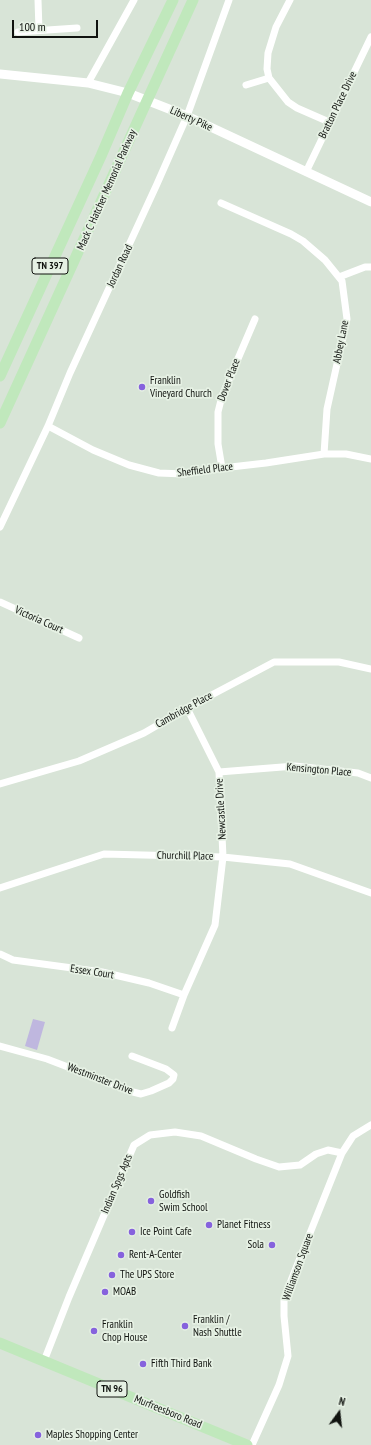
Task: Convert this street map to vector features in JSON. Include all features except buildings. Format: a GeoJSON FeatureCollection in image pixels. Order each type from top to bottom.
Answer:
{"type":"FeatureCollection","features":[{"type":"Feature","properties":{"kind":"highway","name":"Mack C Hatcher Memorial Parkway"},"geometry":{"type":"LineString","coordinates":[[0,376],[98,163],[128,93],[172,0]]}},
{"type":"Feature","properties":{"kind":"highway","name":"Mack C Hatcher Memorial Parkway"},"geometry":{"type":"LineString","coordinates":[[0,423],[193,0]]}},
{"type":"Feature","properties":{"kind":"highway","name":"Murfreesboro Road"},"geometry":{"type":"LineString","coordinates":[[0,1343],[248,1445]]}},
{"type":"Feature","properties":{"kind":"street"},"geometry":{"type":"LineString","coordinates":[[38,0],[39,30]]}},
{"type":"Feature","properties":{"kind":"street"},"geometry":{"type":"LineString","coordinates":[[88,83],[134,0]]}},
{"type":"Feature","properties":{"kind":"street","name":"Jordan Road"},"geometry":{"type":"LineString","coordinates":[[0,527],[48,426],[70,373],[157,184],[186,116],[229,0]]}},
{"type":"Feature","properties":{"kind":"street"},"geometry":{"type":"LineString","coordinates":[[290,0],[276,27],[268,53],[267,69],[269,78],[288,102],[297,108],[329,122]]}},
{"type":"Feature","properties":{"kind":"street"},"geometry":{"type":"LineString","coordinates":[[18,32],[77,28]]}},
{"type":"Feature","properties":{"kind":"street","name":"Bratton Place Drive"},"geometry":{"type":"LineString","coordinates":[[306,172],[371,37]]}},
{"type":"Feature","properties":{"kind":"street","name":"Liberty Pike"},"geometry":{"type":"LineString","coordinates":[[0,74],[88,83],[128,93],[186,116],[371,202]]}},
{"type":"Feature","properties":{"kind":"street"},"geometry":{"type":"LineString","coordinates":[[246,85],[269,78]]}},
{"type":"Feature","properties":{"kind":"street","name":"Abbey Lane"},"geometry":{"type":"LineString","coordinates":[[221,203],[291,234],[303,241],[325,260],[342,281],[347,319],[327,409],[324,454]]}},
{"type":"Feature","properties":{"kind":"street"},"geometry":{"type":"LineString","coordinates":[[339,277],[365,267],[371,267]]}},
{"type":"Feature","properties":{"kind":"street","name":"Dover Place"},"geometry":{"type":"LineString","coordinates":[[222,468],[218,444],[218,412],[222,396],[254,319]]}},
{"type":"Feature","properties":{"kind":"street","name":"Sheffield Place"},"geometry":{"type":"LineString","coordinates":[[48,426],[94,450],[129,464],[159,473],[184,474],[324,454],[346,454],[371,460]]}},
{"type":"Feature","properties":{"kind":"street","name":"Victoria Court"},"geometry":{"type":"LineString","coordinates":[[0,602],[79,638]]}},
{"type":"Feature","properties":{"kind":"street","name":"Cambridge Place"},"geometry":{"type":"LineString","coordinates":[[0,784],[80,761],[144,733],[187,708],[274,662],[339,662],[371,669]]}},
{"type":"Feature","properties":{"kind":"street","name":"Newcastle Drive"},"geometry":{"type":"LineString","coordinates":[[172,1028],[184,995],[215,925],[223,857],[218,772],[187,708]]}},
{"type":"Feature","properties":{"kind":"street","name":"Kensington Place"},"geometry":{"type":"LineString","coordinates":[[218,772],[295,766],[358,774],[371,778]]}},
{"type":"Feature","properties":{"kind":"street","name":"Churchill Place"},"geometry":{"type":"LineString","coordinates":[[0,888],[104,854],[223,857],[290,864],[371,892]]}},
{"type":"Feature","properties":{"kind":"street","name":"Essex Court"},"geometry":{"type":"LineString","coordinates":[[0,954],[13,960],[102,972],[148,983],[184,995]]}},
{"type":"Feature","properties":{"kind":"street","name":"Westminster Drive"},"geometry":{"type":"LineString","coordinates":[[0,1046],[47,1059],[141,1094],[169,1083],[173,1079],[174,1075],[166,1069],[132,1056]]}},
{"type":"Feature","properties":{"kind":"street","name":"Williamson Square"},"geometry":{"type":"LineString","coordinates":[[252,1445],[279,1385],[288,1356],[284,1300],[342,1153],[353,1136],[371,1125]]}},
{"type":"Feature","properties":{"kind":"street","name":"Indian Spgs Apts"},"geometry":{"type":"LineString","coordinates":[[44,1361],[134,1145],[150,1135],[175,1132],[201,1136],[256,1160],[279,1167],[300,1165],[316,1154],[328,1150],[342,1153]]}},
{"type":"Feature","properties":{"kind":"shaded area"},"geometry":{"type":"Polygon","coordinates":[[[33,1019],[45,1022],[37,1050],[25,1046],[33,1019]]]}},
{"type":"Feature","properties":{"kind":"place","name":"Franklin Vineyard Church"},"geometry":{"type":"Point","coordinates":[142,387]}},
{"type":"Feature","properties":{"kind":"place","name":"Goldfish Swim School"},"geometry":{"type":"Point","coordinates":[151,1201]}},
{"type":"Feature","properties":{"kind":"place","name":"Planet Fitness"},"geometry":{"type":"Point","coordinates":[209,1225]}},
{"type":"Feature","properties":{"kind":"place","name":"Ice Point Cafe"},"geometry":{"type":"Point","coordinates":[132,1232]}},
{"type":"Feature","properties":{"kind":"place","name":"Sola"},"geometry":{"type":"Point","coordinates":[272,1245]}},
{"type":"Feature","properties":{"kind":"place","name":"Rent-A-Center"},"geometry":{"type":"Point","coordinates":[121,1255]}},
{"type":"Feature","properties":{"kind":"place","name":"The UPS Store"},"geometry":{"type":"Point","coordinates":[112,1275]}},
{"type":"Feature","properties":{"kind":"place","name":"MOAB"},"geometry":{"type":"Point","coordinates":[105,1292]}},
{"type":"Feature","properties":{"kind":"place","name":"Franklin / Nash Shuttle"},"geometry":{"type":"Point","coordinates":[185,1326]}},
{"type":"Feature","properties":{"kind":"place","name":"Franklin Chop House"},"geometry":{"type":"Point","coordinates":[94,1331]}},
{"type":"Feature","properties":{"kind":"place","name":"Fifth Third Bank"},"geometry":{"type":"Point","coordinates":[143,1364]}},
{"type":"Feature","properties":{"kind":"place","name":"Maples Shopping Center"},"geometry":{"type":"Point","coordinates":[38,1435]}}]}
